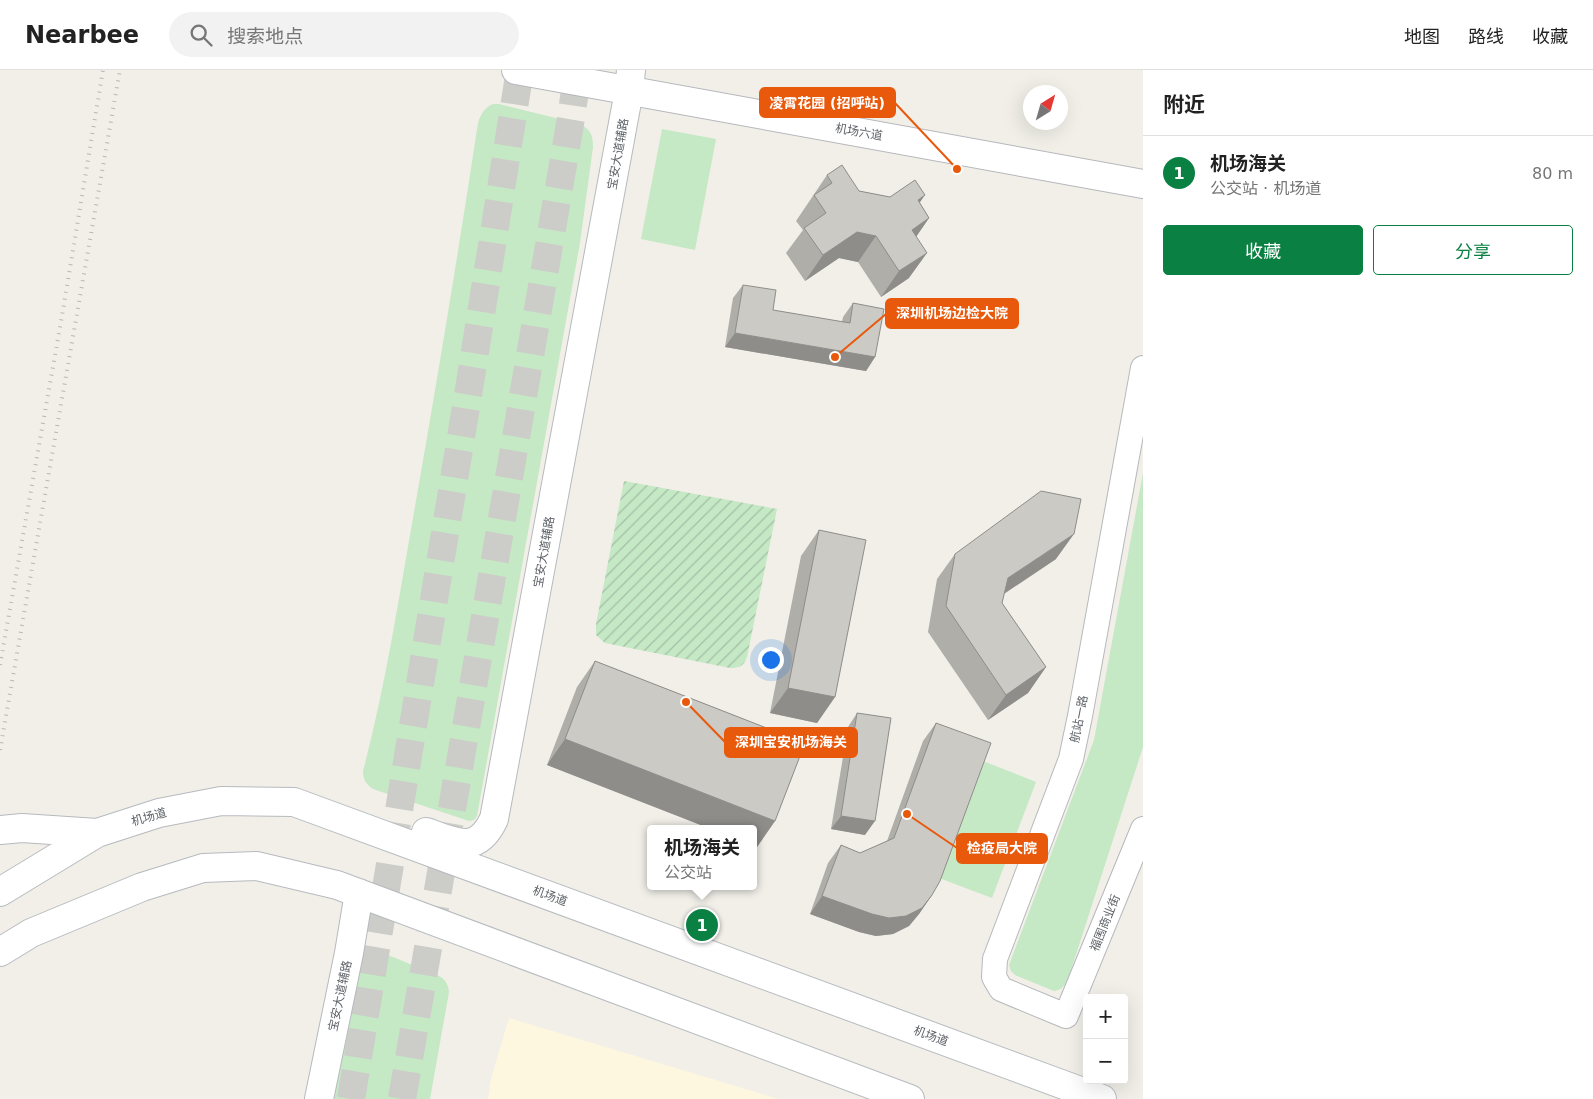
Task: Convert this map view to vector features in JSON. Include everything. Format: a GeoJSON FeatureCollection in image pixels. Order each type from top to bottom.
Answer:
{"type":"FeatureCollection","features":[{"type":"Feature","properties":{"kind":"main road","name":"机场六道"},"geometry":{"type":"LineString","coordinates":[[516,70],[630,80],[1143,184]]}},
{"type":"Feature","properties":{"kind":"main road","name":"宝安大道辅路"},"geometry":{"type":"LineString","coordinates":[[294,802],[360,811],[464,844],[483,837],[494,819],[630,80]]}},
{"type":"Feature","properties":{"kind":"main road","name":"机场道"},"geometry":{"type":"LineString","coordinates":[[0,892],[97,834],[159,814],[221,801],[294,802],[1102,1099]]}},
{"type":"Feature","properties":{"kind":"main road"},"geometry":{"type":"LineString","coordinates":[[0,830],[22,828],[97,834]]}},
{"type":"Feature","properties":{"kind":"main road"},"geometry":{"type":"LineString","coordinates":[[0,952],[31,933],[142,887],[203,868],[257,866],[337,885],[360,893],[910,1099]]}},
{"type":"Feature","properties":{"kind":"main road","name":"宝安大道辅路"},"geometry":{"type":"LineString","coordinates":[[319,1099],[360,893]]}},
{"type":"Feature","properties":{"kind":"street","name":"航站一路"},"geometry":{"type":"LineString","coordinates":[[1066,1016],[1002,989],[994,977],[995,959],[1071,759],[1143,368]]}},
{"type":"Feature","properties":{"kind":"street","name":"福围商业街"},"geometry":{"type":"LineString","coordinates":[[1066,1016],[1143,829]]}},
{"type":"Feature","properties":{"kind":"shaded area"},"geometry":{"type":"Polygon","coordinates":[[[509,1018],[779,1099],[488,1099],[491,1079],[509,1018]]]}},
{"type":"Feature","properties":{"kind":"green space"},"geometry":{"type":"Polygon","coordinates":[[[493,104],[580,124],[591,133],[593,147],[580,243],[477,816],[474,820],[469,821],[373,789],[365,782],[363,771],[385,677],[447,321],[478,123],[483,112],[493,104]]]}},
{"type":"Feature","properties":{"kind":"green space"},"geometry":{"type":"Polygon","coordinates":[[[662,129],[716,139],[695,250],[641,239],[662,129]]]}},
{"type":"Feature","properties":{"kind":"green space"},"geometry":{"type":"Polygon","coordinates":[[[1143,473],[1143,747],[1070,973],[1063,987],[1054,991],[1015,975],[1009,965],[1094,740],[1143,473]]]}},
{"type":"Feature","properties":{"kind":"green space"},"geometry":{"type":"Polygon","coordinates":[[[624,481],[777,509],[747,657],[741,666],[730,668],[605,643],[596,635],[596,624],[624,481]]]}},
{"type":"Feature","properties":{"kind":"green space"},"geometry":{"type":"Polygon","coordinates":[[[983,761],[1036,782],[992,898],[939,878],[983,761]]]}},
{"type":"Feature","properties":{"kind":"green space"},"geometry":{"type":"Polygon","coordinates":[[[373,954],[388,955],[437,975],[448,986],[449,992],[430,1099],[329,1099],[358,961],[373,954]]]}},
{"type":"Feature","properties":{"kind":"building"},"geometry":{"type":"Polygon","coordinates":[[[842,165],[859,191],[890,197],[915,180],[925,195],[918,200],[929,218],[912,230],[927,253],[899,271],[876,236],[857,232],[823,255],[804,228],[826,213],[814,195],[832,183],[827,175],[842,165]]]}},
{"type":"Feature","properties":{"kind":"building"},"geometry":{"type":"Polygon","coordinates":[[[743,285],[776,290],[773,310],[850,323],[853,303],[884,309],[875,357],[735,333],[743,285]]]}},
{"type":"Feature","properties":{"kind":"building"},"geometry":{"type":"Polygon","coordinates":[[[1041,491],[1081,499],[1074,534],[1008,578],[1002,603],[1046,667],[1006,695],[946,606],[955,554],[1041,491]]]}},
{"type":"Feature","properties":{"kind":"building"},"geometry":{"type":"Polygon","coordinates":[[[819,530],[866,540],[835,697],[788,688],[819,530]]]}},
{"type":"Feature","properties":{"kind":"building"},"geometry":{"type":"Polygon","coordinates":[[[595,661],[805,743],[775,821],[565,739],[595,661]]]}},
{"type":"Feature","properties":{"kind":"building"},"geometry":{"type":"Polygon","coordinates":[[[857,713],[891,718],[875,821],[841,816],[857,713]]]}},
{"type":"Feature","properties":{"kind":"building"},"geometry":{"type":"Polygon","coordinates":[[[936,723],[991,743],[940,881],[932,895],[922,908],[906,916],[889,918],[872,914],[822,896],[841,845],[860,853],[894,838],[936,723]]]}},
{"type":"Feature","properties":{"kind":"tunnel"},"geometry":{"type":"LineString","coordinates":[[351,1099],[520,70]]}},
{"type":"Feature","properties":{"kind":"tunnel"},"geometry":{"type":"LineString","coordinates":[[402,1099],[578,70]]}},
{"type":"Feature","properties":{"kind":"railway"},"geometry":{"type":"LineString","coordinates":[[0,665],[62,316],[103,70]]}},
{"type":"Feature","properties":{"kind":"railway"},"geometry":{"type":"LineString","coordinates":[[0,750],[120,70]]}},
{"type":"Feature","properties":{"kind":"place","name":"凌霄花园 (招呼站)"},"geometry":{"type":"Point","coordinates":[957,169]}},
{"type":"Feature","properties":{"kind":"place","name":"深圳机场边检大院"},"geometry":{"type":"Point","coordinates":[835,357]}},
{"type":"Feature","properties":{"kind":"place","name":"深圳宝安机场海关"},"geometry":{"type":"Point","coordinates":[686,702]}},
{"type":"Feature","properties":{"kind":"place","name":"检疫局大院"},"geometry":{"type":"Point","coordinates":[907,814]}},
{"type":"Feature","properties":{"kind":"place","name":"机场海关"},"geometry":{"type":"Point","coordinates":[702,925]}}]}
